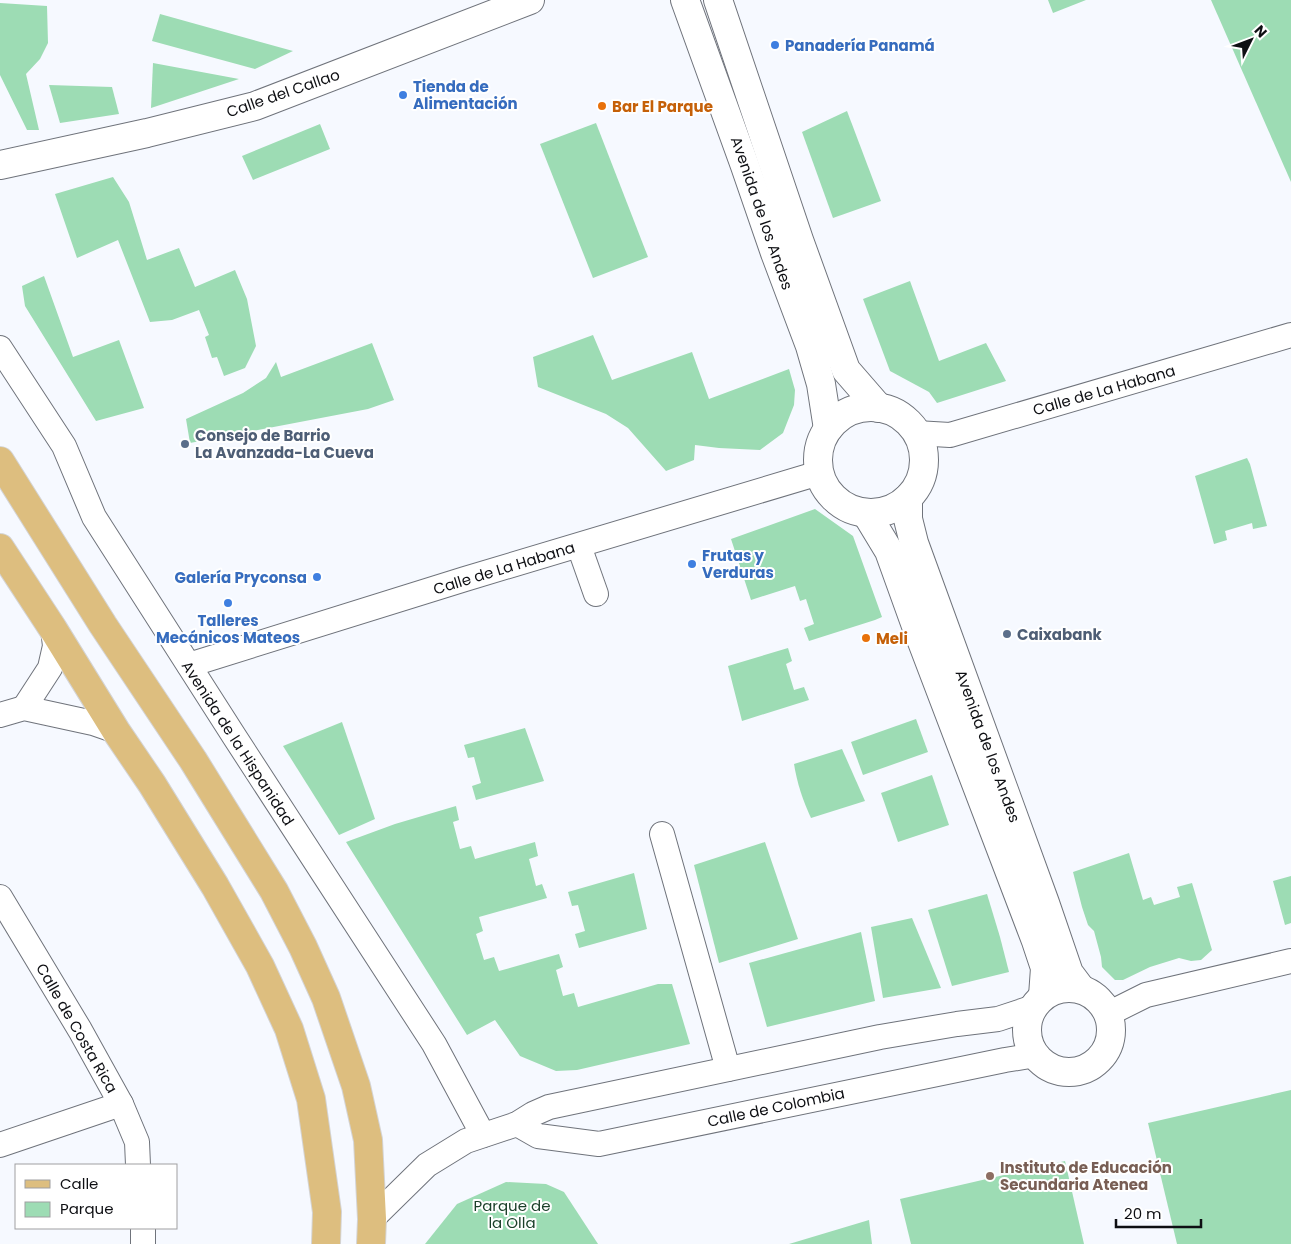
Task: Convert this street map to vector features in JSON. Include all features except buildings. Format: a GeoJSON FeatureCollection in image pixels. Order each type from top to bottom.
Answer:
{"type":"FeatureCollection","features":[{"type":"Feature","properties":{"kind":"main road","name":"Calle del Callao"},"geometry":{"type":"LineString","coordinates":[[0,165],[147,133],[255,106],[530,0]]}},
{"type":"Feature","properties":{"kind":"main road","name":"Avenida de los Andes"},"geometry":{"type":"LineString","coordinates":[[685,0],[810,346],[821,384],[828,429]]}},
{"type":"Feature","properties":{"kind":"main road","name":"Avenida de los Andes"},"geometry":{"type":"LineString","coordinates":[[718,0],[796,231],[846,370],[879,408]]}},
{"type":"Feature","properties":{"kind":"main road"},"geometry":{"type":"LineString","coordinates":[[860,408],[879,408],[894,412],[906,421],[916,433],[922,450],[923,467],[918,484],[908,498],[896,507],[882,512],[866,513],[850,509],[836,501],[826,488],[819,474],[818,458],[821,442],[828,429],[842,416],[860,408]]}},
{"type":"Feature","properties":{"kind":"main road"},"geometry":{"type":"LineString","coordinates":[[0,461],[98,617],[198,768],[274,890],[303,947],[326,998],[356,1086],[368,1140],[371,1232]]}},
{"type":"Feature","properties":{"kind":"main road","name":"Avenida de los Andes"},"geometry":{"type":"LineString","coordinates":[[908,498],[908,519],[914,543],[1070,973],[1081,989],[1094,996],[1108,1014]]}},
{"type":"Feature","properties":{"kind":"main road","name":"Avenida de los Andes"},"geometry":{"type":"LineString","coordinates":[[866,513],[889,551],[1045,968],[1039,1002],[1027,1028],[1029,1043],[1036,1055]]}},
{"type":"Feature","properties":{"kind":"main road"},"geometry":{"type":"LineString","coordinates":[[0,548],[116,731],[152,784],[215,886],[260,966],[289,1029],[311,1099],[327,1212],[326,1244]]}},
{"type":"Feature","properties":{"kind":"main road"},"geometry":{"type":"LineString","coordinates":[[1039,1002],[1053,991],[1067,987],[1081,989]]}},
{"type":"Feature","properties":{"kind":"main road"},"geometry":{"type":"LineString","coordinates":[[1036,1055],[1050,1067],[1064,1071],[1082,1070],[1095,1063],[1104,1053],[1110,1038],[1111,1023],[1108,1014]]}},
{"type":"Feature","properties":{"kind":"street","name":"Calle de La Habana"},"geometry":{"type":"LineString","coordinates":[[916,433],[950,435],[1291,335]]}},
{"type":"Feature","properties":{"kind":"street","name":"Avenida de la Hispanidad"},"geometry":{"type":"LineString","coordinates":[[0,348],[64,446],[94,517],[434,1044],[483,1135]]}},
{"type":"Feature","properties":{"kind":"street","name":"Calle de La Habana"},"geometry":{"type":"LineString","coordinates":[[189,665],[446,585],[819,474]]}},
{"type":"Feature","properties":{"kind":"street"},"geometry":{"type":"LineString","coordinates":[[579,546],[596,594]]}},
{"type":"Feature","properties":{"kind":"street"},"geometry":{"type":"LineString","coordinates":[[24,708],[50,668],[55,646],[53,629]]}},
{"type":"Feature","properties":{"kind":"street"},"geometry":{"type":"LineString","coordinates":[[0,715],[24,708],[116,731]]}},
{"type":"Feature","properties":{"kind":"street"},"geometry":{"type":"LineString","coordinates":[[662,834],[728,1069]]}},
{"type":"Feature","properties":{"kind":"street","name":"Calle de Costa Rica"},"geometry":{"type":"LineString","coordinates":[[0,897],[80,1030],[121,1104],[136,1142],[138,1164]]}},
{"type":"Feature","properties":{"kind":"street"},"geometry":{"type":"LineString","coordinates":[[1108,1014],[1146,995],[1291,961]]}},
{"type":"Feature","properties":{"kind":"street"},"geometry":{"type":"LineString","coordinates":[[371,1232],[427,1165],[466,1141],[517,1124],[549,1107],[880,1037],[957,1024],[998,1020],[1039,1002]]}},
{"type":"Feature","properties":{"kind":"street","name":"Calle de Colombia"},"geometry":{"type":"LineString","coordinates":[[517,1124],[538,1136],[599,1144],[1036,1055]]}},
{"type":"Feature","properties":{"kind":"street"},"geometry":{"type":"LineString","coordinates":[[0,1145],[121,1104]]}},
{"type":"Feature","properties":{"kind":"street"},"geometry":{"type":"LineString","coordinates":[[142,1229],[143,1244]]}},
{"type":"Feature","properties":{"kind":"green space"},"geometry":{"type":"Polygon","coordinates":[[[1048,0],[1086,0],[1053,13],[1048,0]]]}},
{"type":"Feature","properties":{"kind":"green space"},"geometry":{"type":"Polygon","coordinates":[[[1211,0],[1291,0],[1291,182],[1211,0]]]}},
{"type":"Feature","properties":{"kind":"green space"},"geometry":{"type":"Polygon","coordinates":[[[0,3],[47,6],[48,43],[40,59],[26,74],[39,130],[27,130],[0,75],[0,3]]]}},
{"type":"Feature","properties":{"kind":"green space"},"geometry":{"type":"Polygon","coordinates":[[[160,14],[293,51],[255,69],[152,41],[160,14]]]}},
{"type":"Feature","properties":{"kind":"green space"},"geometry":{"type":"Polygon","coordinates":[[[153,63],[239,79],[151,108],[153,63]]]}},
{"type":"Feature","properties":{"kind":"green space"},"geometry":{"type":"Polygon","coordinates":[[[49,85],[112,87],[119,114],[60,123],[49,85]]]}},
{"type":"Feature","properties":{"kind":"green space"},"geometry":{"type":"Polygon","coordinates":[[[847,111],[881,201],[833,218],[802,132],[847,111]]]}},
{"type":"Feature","properties":{"kind":"green space"},"geometry":{"type":"Polygon","coordinates":[[[596,123],[648,257],[593,278],[540,144],[596,123]]]}},
{"type":"Feature","properties":{"kind":"green space"},"geometry":{"type":"Polygon","coordinates":[[[320,124],[330,149],[253,180],[242,156],[320,124]]]}},
{"type":"Feature","properties":{"kind":"green space"},"geometry":{"type":"Polygon","coordinates":[[[113,177],[129,202],[147,260],[179,248],[195,287],[235,270],[247,299],[256,346],[245,368],[224,376],[217,357],[212,358],[205,337],[209,335],[199,310],[172,320],[150,322],[118,240],[77,258],[55,194],[113,177]]]}},
{"type":"Feature","properties":{"kind":"green space"},"geometry":{"type":"Polygon","coordinates":[[[44,276],[73,357],[119,340],[144,408],[96,421],[25,306],[22,286],[44,276]]]}},
{"type":"Feature","properties":{"kind":"green space"},"geometry":{"type":"Polygon","coordinates":[[[910,281],[939,361],[986,343],[1006,381],[937,403],[929,392],[890,371],[863,299],[910,281]]]}},
{"type":"Feature","properties":{"kind":"green space"},"geometry":{"type":"Polygon","coordinates":[[[593,335],[612,380],[692,352],[709,399],[789,369],[795,390],[794,405],[783,433],[760,450],[695,445],[694,460],[666,471],[628,428],[606,414],[538,387],[533,357],[593,335]]]}},
{"type":"Feature","properties":{"kind":"green space"},"geometry":{"type":"Polygon","coordinates":[[[372,343],[394,400],[368,409],[190,443],[186,419],[243,393],[266,378],[276,362],[281,377],[372,343]]]}},
{"type":"Feature","properties":{"kind":"green space"},"geometry":{"type":"Polygon","coordinates":[[[1247,458],[1267,526],[1253,529],[1252,523],[1225,531],[1227,540],[1214,544],[1195,476],[1247,458]]]}},
{"type":"Feature","properties":{"kind":"green space"},"geometry":{"type":"Polygon","coordinates":[[[815,509],[853,536],[882,617],[809,641],[804,628],[814,624],[806,599],[800,601],[795,586],[751,600],[731,539],[815,509]]]}},
{"type":"Feature","properties":{"kind":"green space"},"geometry":{"type":"Polygon","coordinates":[[[788,648],[792,661],[786,664],[794,690],[804,687],[809,700],[742,721],[728,666],[788,648]]]}},
{"type":"Feature","properties":{"kind":"green space"},"geometry":{"type":"Polygon","coordinates":[[[916,719],[928,752],[863,775],[851,742],[916,719]]]}},
{"type":"Feature","properties":{"kind":"green space"},"geometry":{"type":"Polygon","coordinates":[[[342,722],[375,819],[339,835],[283,746],[342,722]]]}},
{"type":"Feature","properties":{"kind":"green space"},"geometry":{"type":"Polygon","coordinates":[[[525,728],[544,781],[476,800],[472,786],[481,783],[474,757],[468,758],[464,745],[525,728]]]}},
{"type":"Feature","properties":{"kind":"green space"},"geometry":{"type":"Polygon","coordinates":[[[842,749],[865,801],[811,818],[805,805],[794,764],[842,749]]]}},
{"type":"Feature","properties":{"kind":"green space"},"geometry":{"type":"Polygon","coordinates":[[[932,775],[949,825],[898,842],[881,793],[932,775]]]}},
{"type":"Feature","properties":{"kind":"green space"},"geometry":{"type":"Polygon","coordinates":[[[456,806],[459,820],[453,822],[460,849],[471,846],[475,859],[535,842],[538,856],[529,859],[536,886],[542,884],[547,898],[479,917],[483,931],[476,934],[484,960],[494,957],[499,971],[559,954],[563,967],[556,970],[563,996],[574,993],[578,1007],[658,984],[672,984],[690,1044],[577,1070],[556,1071],[520,1056],[495,1020],[467,1035],[346,842],[395,824],[456,806]]]}},
{"type":"Feature","properties":{"kind":"green space"},"geometry":{"type":"Polygon","coordinates":[[[765,842],[798,939],[719,963],[694,865],[765,842]]]}},
{"type":"Feature","properties":{"kind":"green space"},"geometry":{"type":"Polygon","coordinates":[[[1129,853],[1143,900],[1151,897],[1154,905],[1180,897],[1177,887],[1192,883],[1212,950],[1201,960],[1191,961],[1179,958],[1150,967],[1123,980],[1115,980],[1102,967],[1094,931],[1088,925],[1073,872],[1129,853]]]}},
{"type":"Feature","properties":{"kind":"green space"},"geometry":{"type":"Polygon","coordinates":[[[634,873],[647,929],[579,948],[575,934],[585,931],[578,905],[572,906],[568,892],[634,873]]]}},
{"type":"Feature","properties":{"kind":"green space"},"geometry":{"type":"Polygon","coordinates":[[[1291,876],[1291,923],[1285,925],[1273,881],[1291,876]]]}},
{"type":"Feature","properties":{"kind":"green space"},"geometry":{"type":"Polygon","coordinates":[[[987,894],[1009,972],[952,986],[928,910],[987,894]]]}},
{"type":"Feature","properties":{"kind":"green space"},"geometry":{"type":"Polygon","coordinates":[[[912,918],[941,988],[883,998],[871,927],[912,918]]]}},
{"type":"Feature","properties":{"kind":"green space"},"geometry":{"type":"Polygon","coordinates":[[[861,932],[875,1001],[767,1027],[749,963],[861,932]]]}},
{"type":"Feature","properties":{"kind":"green space"},"geometry":{"type":"Polygon","coordinates":[[[1291,1090],[1291,1244],[1177,1244],[1148,1123],[1291,1090]]]}},
{"type":"Feature","properties":{"kind":"green space"},"geometry":{"type":"Polygon","coordinates":[[[1065,1161],[1084,1244],[911,1244],[900,1199],[1065,1161]]]}},
{"type":"Feature","properties":{"kind":"green space","name":"Parque de la Olla"},"geometry":{"type":"Polygon","coordinates":[[[506,1182],[546,1184],[564,1192],[598,1244],[425,1244],[457,1204],[506,1182]]]}},
{"type":"Feature","properties":{"kind":"green space"},"geometry":{"type":"Polygon","coordinates":[[[869,1220],[872,1244],[789,1244],[869,1220]]]}},
{"type":"Feature","properties":{"kind":"place","name":"Panadería Panamá"},"geometry":{"type":"Point","coordinates":[775,45]}},
{"type":"Feature","properties":{"kind":"place","name":"Tienda de Alimentación"},"geometry":{"type":"Point","coordinates":[403,95]}},
{"type":"Feature","properties":{"kind":"place","name":"Bar El Parque"},"geometry":{"type":"Point","coordinates":[602,106]}},
{"type":"Feature","properties":{"kind":"place","name":"Consejo de Barrio La Avanzada-La Cueva"},"geometry":{"type":"Point","coordinates":[185,444]}},
{"type":"Feature","properties":{"kind":"place","name":"Frutas y Verduras"},"geometry":{"type":"Point","coordinates":[692,564]}},
{"type":"Feature","properties":{"kind":"place","name":"Galería Pryconsa"},"geometry":{"type":"Point","coordinates":[317,577]}},
{"type":"Feature","properties":{"kind":"place","name":"Talleres Mecánicos Mateos"},"geometry":{"type":"Point","coordinates":[228,603]}},
{"type":"Feature","properties":{"kind":"place","name":"Caixabank"},"geometry":{"type":"Point","coordinates":[1007,634]}},
{"type":"Feature","properties":{"kind":"place","name":"Meli"},"geometry":{"type":"Point","coordinates":[866,638]}},
{"type":"Feature","properties":{"kind":"place","name":"Instituto de Educación Secundaria Atenea"},"geometry":{"type":"Point","coordinates":[990,1176]}}]}
